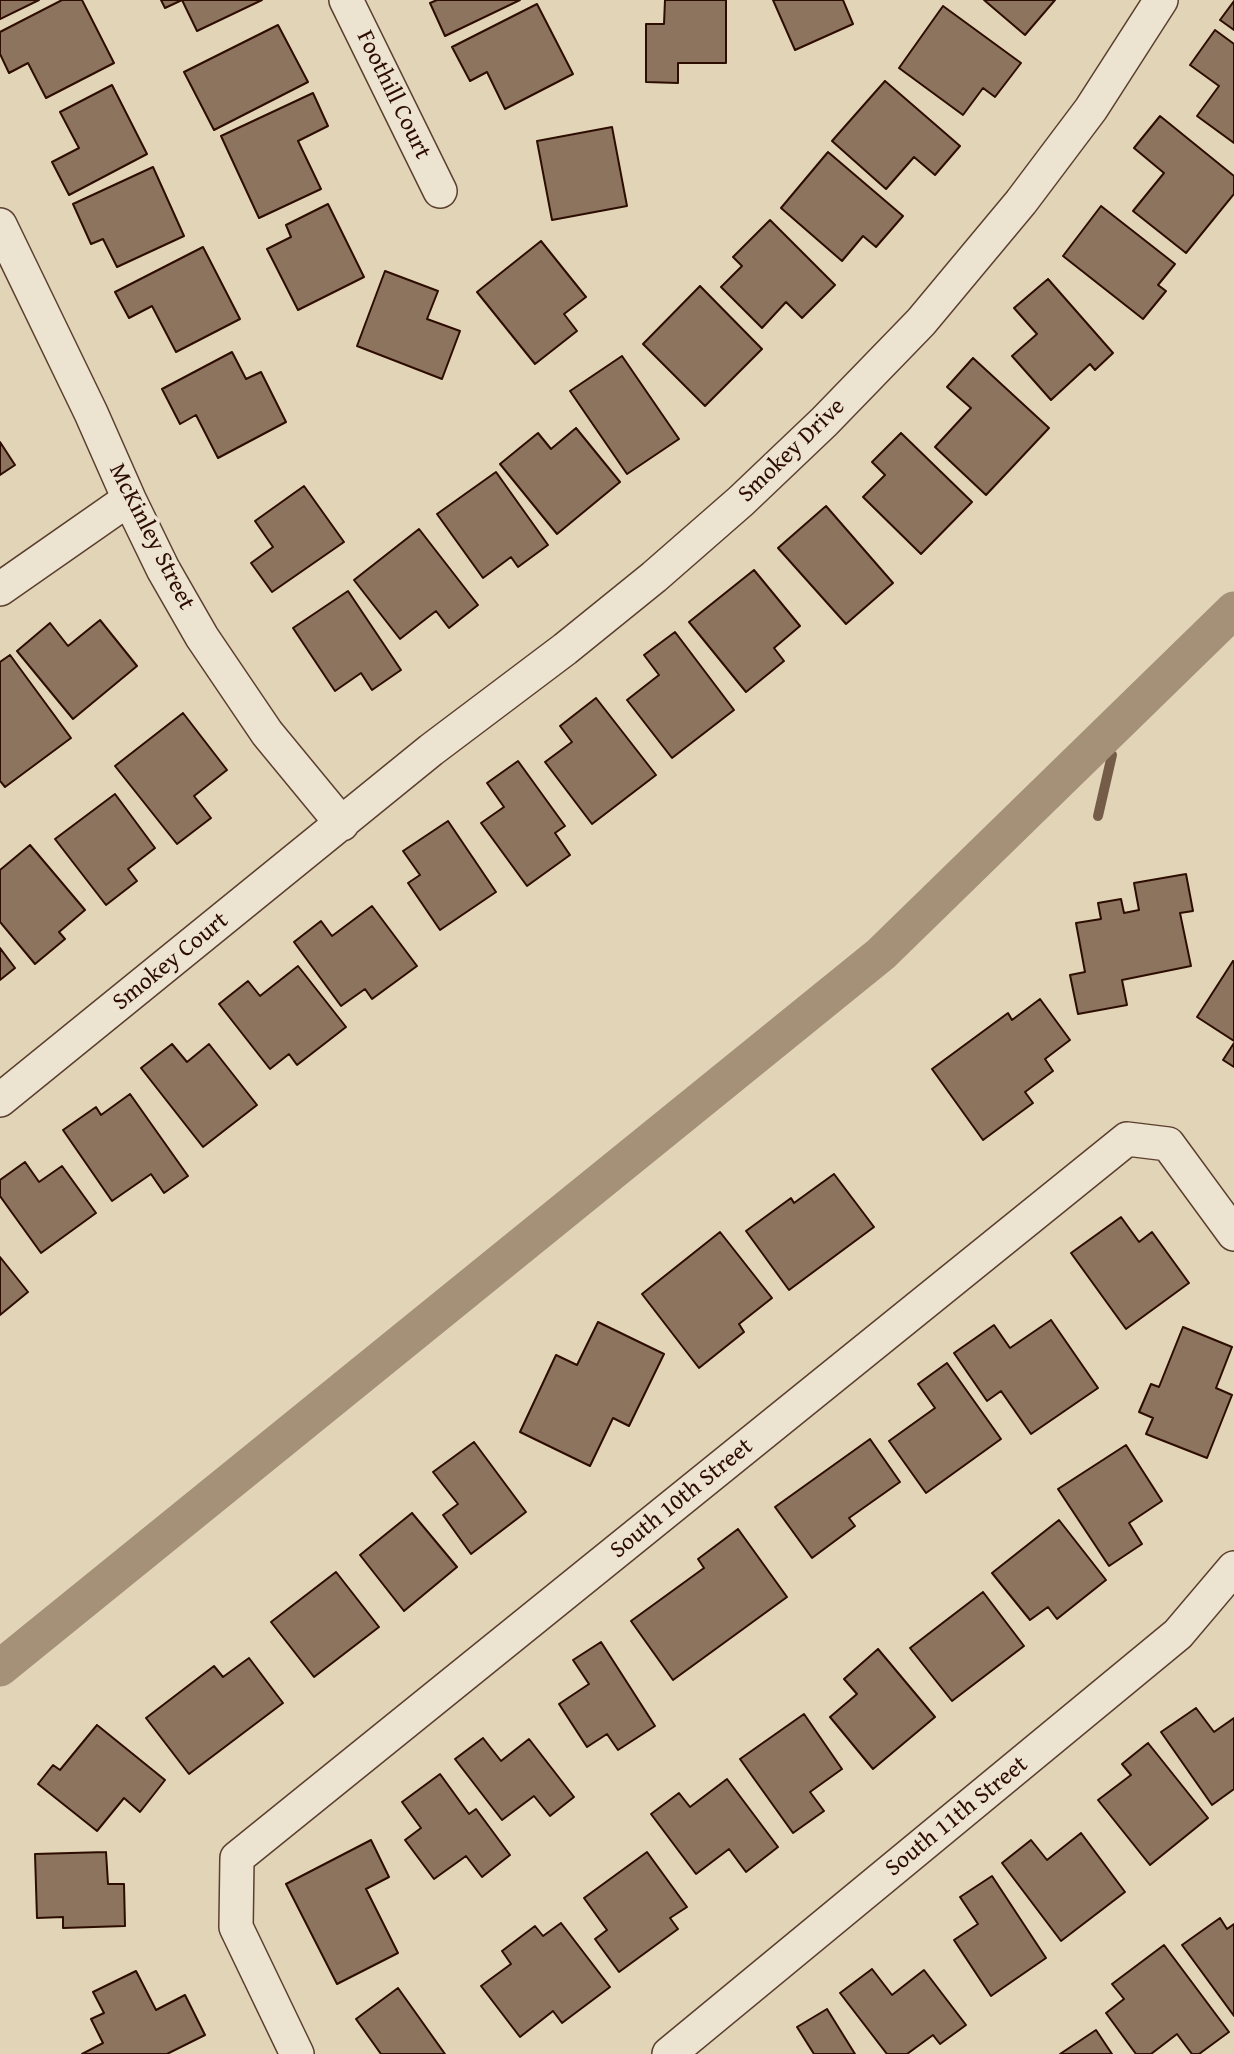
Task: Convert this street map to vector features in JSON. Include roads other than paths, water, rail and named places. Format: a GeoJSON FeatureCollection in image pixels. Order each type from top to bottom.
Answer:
{"type":"FeatureCollection","features":[{"type":"Feature","properties":{"kind":"street","name":"Foothill Court"},"geometry":{"type":"LineString","coordinates":[[346,0],[440,191]]}},
{"type":"Feature","properties":{"kind":"street","name":"Smokey Drive"},"geometry":{"type":"LineString","coordinates":[[342,824],[431,750],[565,649],[654,577],[741,501],[824,422],[921,321],[1021,202],[1091,108],[1161,0]]}},
{"type":"Feature","properties":{"kind":"street","name":"McKinley Street"},"geometry":{"type":"LineString","coordinates":[[0,225],[163,569],[202,637],[267,733],[342,824]]}},
{"type":"Feature","properties":{"kind":"street"},"geometry":{"type":"LineString","coordinates":[[0,589],[129,499]]}},
{"type":"Feature","properties":{"kind":"street","name":"Smokey Court"},"geometry":{"type":"LineString","coordinates":[[0,1100],[342,824]]}},
{"type":"Feature","properties":{"kind":"street","name":"South 10th Street"},"geometry":{"type":"LineString","coordinates":[[297,2054],[236,1927],[237,1858],[1127,1139],[1168,1144],[1234,1234]]}},
{"type":"Feature","properties":{"kind":"street","name":"South 11th Street"},"geometry":{"type":"LineString","coordinates":[[668,2054],[1178,1634],[1234,1568]]}},
{"type":"Feature","properties":{"kind":"waterway"},"geometry":{"type":"LineString","coordinates":[[0,1668],[881,954],[1234,610]]}},
{"type":"Feature","properties":{"kind":"waterway"},"geometry":{"type":"LineString","coordinates":[[1098,816],[1112,755]]}}]}
